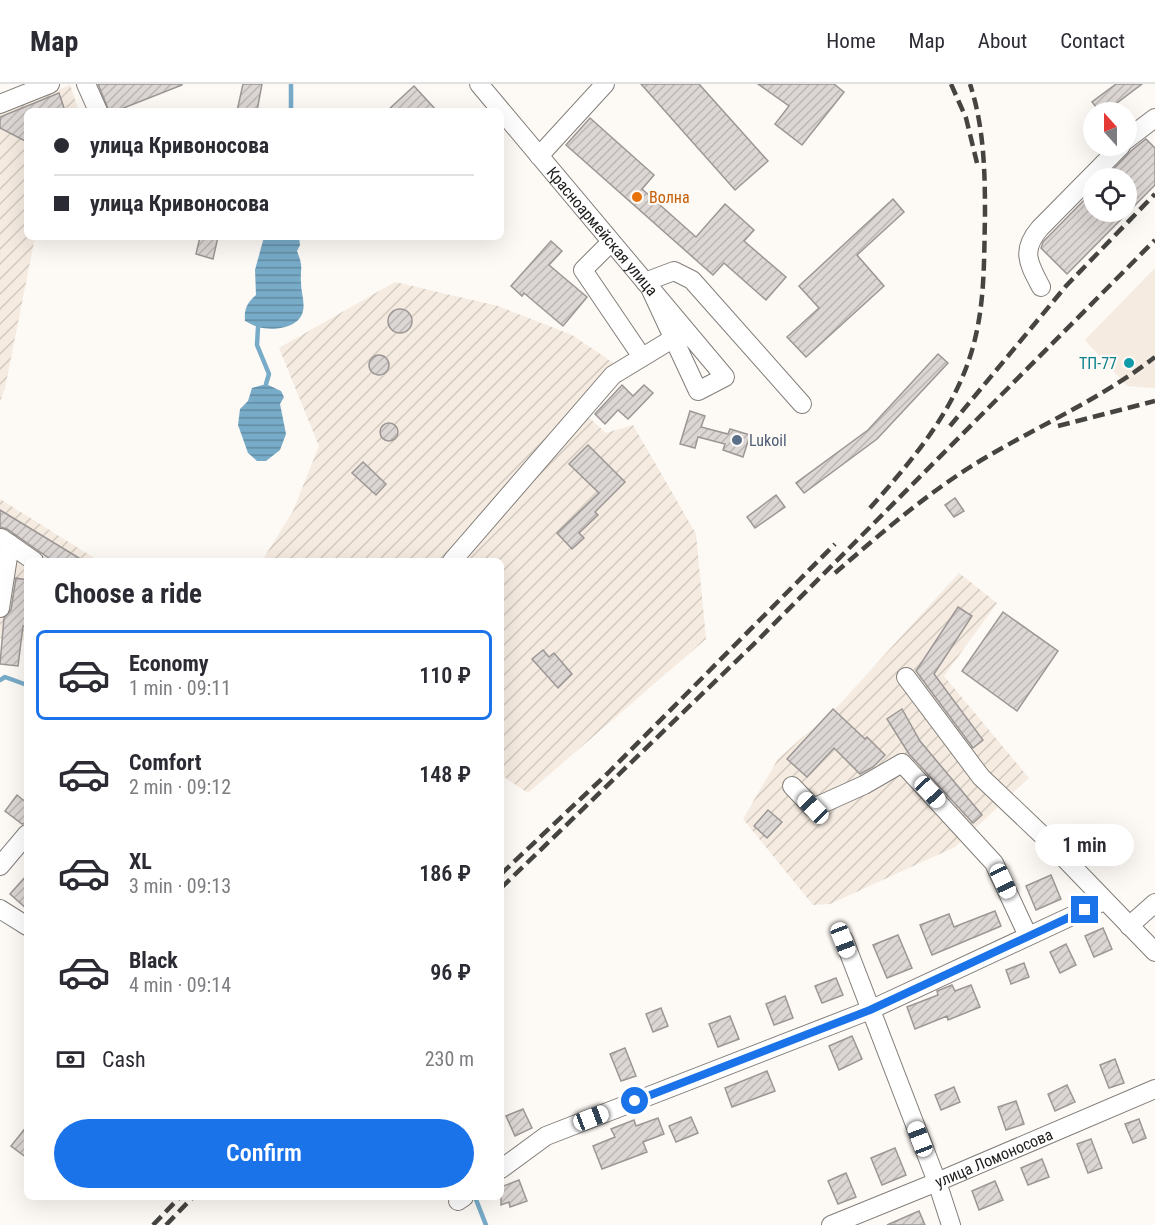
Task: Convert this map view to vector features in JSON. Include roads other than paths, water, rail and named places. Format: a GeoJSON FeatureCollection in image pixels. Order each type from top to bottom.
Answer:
{"type":"FeatureCollection","features":[{"type":"Feature","properties":{"kind":"street"},"geometry":{"type":"LineString","coordinates":[[0,104],[50,84]]}},
{"type":"Feature","properties":{"kind":"street"},"geometry":{"type":"LineString","coordinates":[[86,84],[97,108]]}},
{"type":"Feature","properties":{"kind":"street","name":"Красноармейская улица"},"geometry":{"type":"LineString","coordinates":[[479,84],[499,108]]}},
{"type":"Feature","properties":{"kind":"street"},"geometry":{"type":"LineString","coordinates":[[539,156],[605,84]]}},
{"type":"Feature","properties":{"kind":"street","name":"Красноармейская улица"},"geometry":{"type":"LineString","coordinates":[[504,114],[725,377],[698,391],[674,338]]}},
{"type":"Feature","properties":{"kind":"street"},"geometry":{"type":"LineString","coordinates":[[1137,132],[1155,118]]}},
{"type":"Feature","properties":{"kind":"street"},"geometry":{"type":"LineString","coordinates":[[1041,287],[1030,265],[1028,256],[1030,242],[1040,228],[1111,156]]}},
{"type":"Feature","properties":{"kind":"street"},"geometry":{"type":"LineString","coordinates":[[611,242],[583,270],[642,357]]}},
{"type":"Feature","properties":{"kind":"street"},"geometry":{"type":"LineString","coordinates":[[455,558],[614,375],[674,338],[647,285],[674,271],[693,280],[802,404]]}},
{"type":"Feature","properties":{"kind":"street"},"geometry":{"type":"LineString","coordinates":[[5,541],[30,558]]}},
{"type":"Feature","properties":{"kind":"street"},"geometry":{"type":"LineString","coordinates":[[0,608],[5,541]]}},
{"type":"Feature","properties":{"kind":"street"},"geometry":{"type":"LineString","coordinates":[[906,677],[981,777],[1042,835],[1155,952]]}},
{"type":"Feature","properties":{"kind":"street"},"geometry":{"type":"LineString","coordinates":[[792,786],[813,808],[864,785],[902,763],[994,863],[1028,936]]}},
{"type":"Feature","properties":{"kind":"street"},"geometry":{"type":"LineString","coordinates":[[0,866],[24,838]]}},
{"type":"Feature","properties":{"kind":"street"},"geometry":{"type":"LineString","coordinates":[[504,1167],[546,1136],[870,1010],[1104,901]]}},
{"type":"Feature","properties":{"kind":"street"},"geometry":{"type":"LineString","coordinates":[[1129,926],[1155,903]]}},
{"type":"Feature","properties":{"kind":"street"},"geometry":{"type":"LineString","coordinates":[[0,909],[24,924]]}},
{"type":"Feature","properties":{"kind":"street"},"geometry":{"type":"LineString","coordinates":[[843,940],[937,1182],[951,1225]]}},
{"type":"Feature","properties":{"kind":"street","name":"улица Ломоносова"},"geometry":{"type":"LineString","coordinates":[[831,1225],[1155,1089]]}},
{"type":"Feature","properties":{"kind":"water"},"geometry":{"type":"Polygon","coordinates":[[[263,240],[299,240],[297,251],[301,265],[304,304],[303,311],[296,322],[284,327],[264,328],[245,321],[247,306],[256,295],[255,270],[263,240]]]}},
{"type":"Feature","properties":{"kind":"water"},"geometry":{"type":"Polygon","coordinates":[[[266,384],[281,391],[284,397],[280,404],[286,434],[280,450],[266,461],[257,461],[248,453],[238,425],[240,409],[248,401],[252,388],[266,384]]]}},
{"type":"Feature","properties":{"kind":"waterway"},"geometry":{"type":"LineString","coordinates":[[291,84],[291,108]]}},
{"type":"Feature","properties":{"kind":"waterway"},"geometry":{"type":"LineString","coordinates":[[258,327],[257,345],[269,374],[266,384]]}},
{"type":"Feature","properties":{"kind":"waterway"},"geometry":{"type":"LineString","coordinates":[[0,680],[5,677],[24,684]]}},
{"type":"Feature","properties":{"kind":"waterway"},"geometry":{"type":"LineString","coordinates":[[476,1200],[486,1225]]}},
{"type":"Feature","properties":{"kind":"railway"},"geometry":{"type":"LineString","coordinates":[[951,84],[966,118],[977,163]]}},
{"type":"Feature","properties":{"kind":"railway"},"geometry":{"type":"LineString","coordinates":[[870,508],[919,450],[947,408],[968,363],[975,339],[981,308],[983,277],[985,182],[981,133],[970,84]]}},
{"type":"Feature","properties":{"kind":"railway"},"geometry":{"type":"LineString","coordinates":[[950,426],[1066,286],[1155,194]]}},
{"type":"Feature","properties":{"kind":"railway"},"geometry":{"type":"LineString","coordinates":[[504,885],[756,642],[1155,240]]}},
{"type":"Feature","properties":{"kind":"railway"},"geometry":{"type":"LineString","coordinates":[[835,573],[903,516],[956,476],[1112,387],[1155,357]]}},
{"type":"Feature","properties":{"kind":"railway"},"geometry":{"type":"LineString","coordinates":[[1058,426],[1155,401]]}},
{"type":"Feature","properties":{"kind":"railway"},"geometry":{"type":"LineString","coordinates":[[504,871],[608,773],[835,544]]}},
{"type":"Feature","properties":{"kind":"railway"},"geometry":{"type":"LineString","coordinates":[[153,1225],[177,1200]]}},
{"type":"Feature","properties":{"kind":"railway"},"geometry":{"type":"LineString","coordinates":[[166,1225],[190,1200]]}},
{"type":"Feature","properties":{"kind":"place","name":"Волна"},"geometry":{"type":"Point","coordinates":[637,197]}},
{"type":"Feature","properties":{"kind":"place","name":"ТП-77"},"geometry":{"type":"Point","coordinates":[1129,363]}},
{"type":"Feature","properties":{"kind":"place","name":"Lukoil"},"geometry":{"type":"Point","coordinates":[737,440]}}]}
